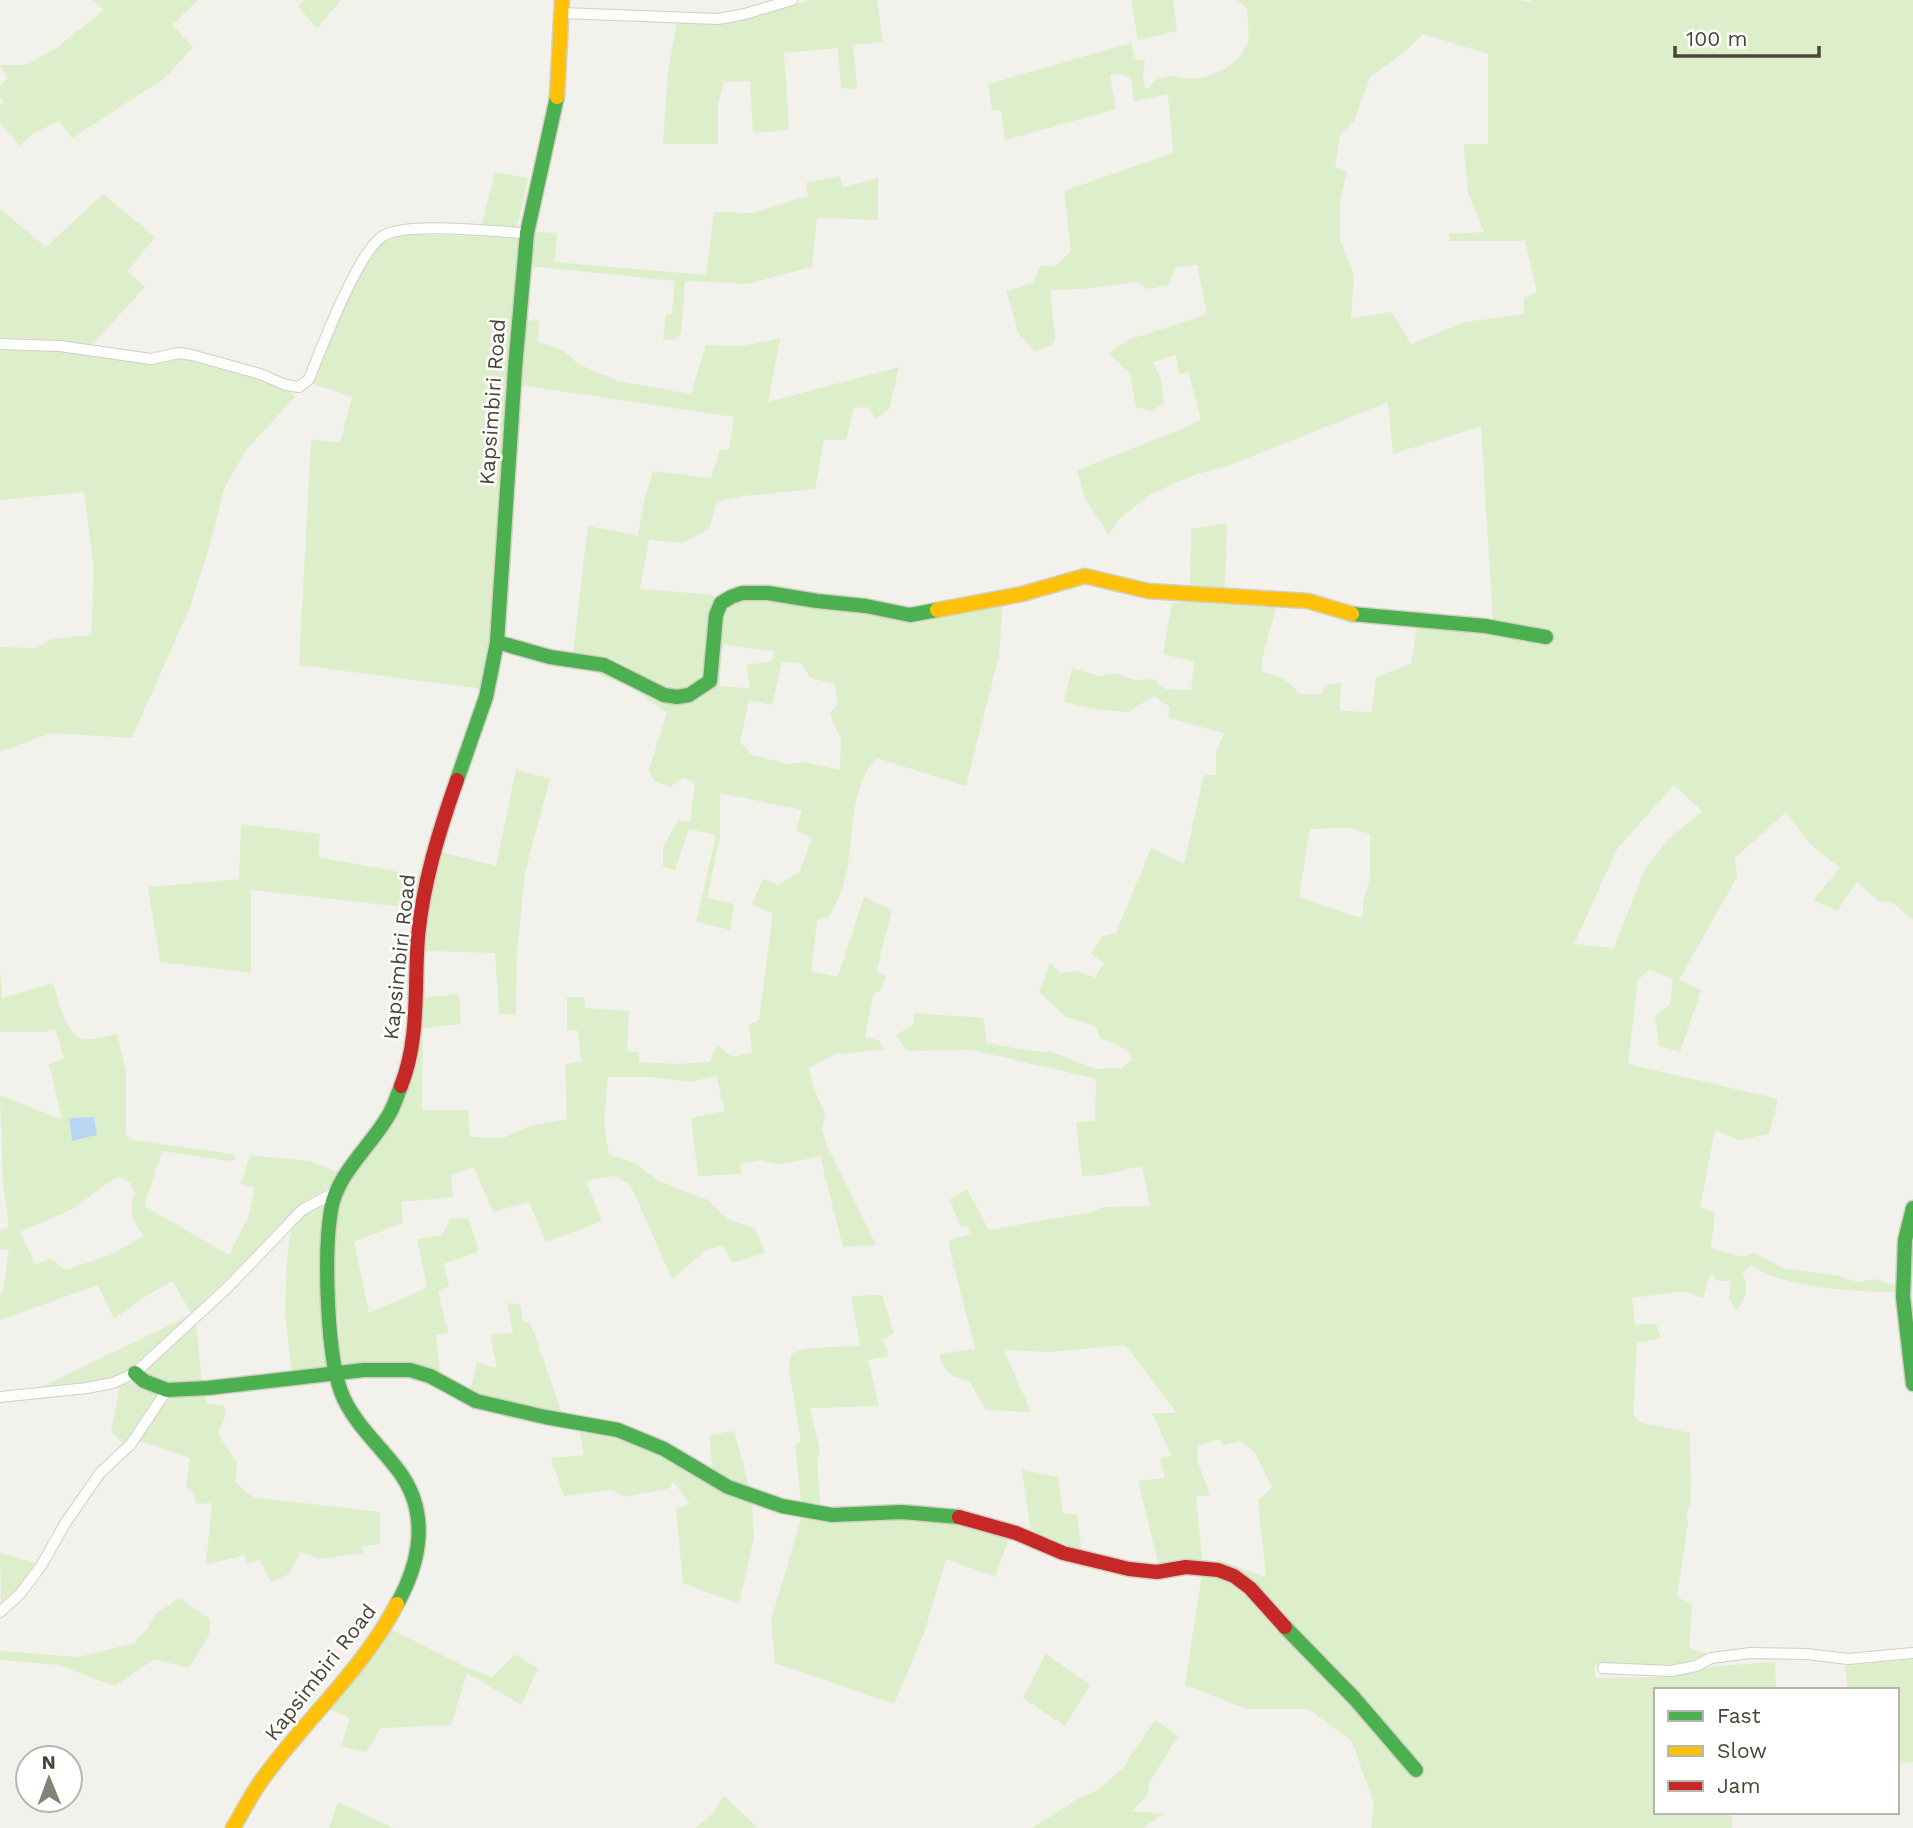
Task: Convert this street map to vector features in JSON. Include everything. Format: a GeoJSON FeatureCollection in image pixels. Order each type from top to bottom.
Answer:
{"type":"FeatureCollection","features":[{"type":"Feature","properties":{"kind":"street"},"geometry":{"type":"LineString","coordinates":[[562,7],[718,19],[792,0]]}},
{"type":"Feature","properties":{"kind":"street","name":"Kapsimbiri Road"},"geometry":{"type":"LineString","coordinates":[[233,1828],[264,1776],[355,1668],[398,1604],[415,1563],[420,1515],[414,1493],[403,1475],[353,1414],[344,1399],[336,1373],[327,1238],[335,1192],[391,1111],[404,1078],[415,1018],[418,939],[426,887],[439,828],[486,697],[497,642],[514,381],[527,233],[557,99],[562,7]]}},
{"type":"Feature","properties":{"kind":"street"},"geometry":{"type":"LineString","coordinates":[[0,344],[60,346],[151,359],[179,353],[299,387],[309,379],[363,257],[383,236],[417,229],[527,233]]}},
{"type":"Feature","properties":{"kind":"street"},"geometry":{"type":"LineString","coordinates":[[497,642],[550,657],[604,665],[660,694],[677,697],[697,691],[710,681],[718,611],[724,600],[735,595],[764,592],[786,594],[910,615],[1022,594],[1085,576],[1148,591],[1308,601],[1344,613],[1485,626],[1546,637]]}},
{"type":"Feature","properties":{"kind":"street"},"geometry":{"type":"LineString","coordinates":[[0,1397],[86,1388],[113,1382],[135,1373],[228,1287],[302,1210],[335,1192]]}},
{"type":"Feature","properties":{"kind":"street"},"geometry":{"type":"LineString","coordinates":[[1913,1208],[1905,1240],[1903,1297],[1913,1384]]}},
{"type":"Feature","properties":{"kind":"street"},"geometry":{"type":"LineString","coordinates":[[135,1373],[144,1381],[167,1390],[208,1388],[336,1373],[410,1370],[430,1376],[477,1401],[545,1418],[618,1430],[664,1449],[728,1487],[782,1506],[832,1515],[902,1512],[953,1515],[1016,1533],[1063,1553],[1129,1569],[1157,1572],[1186,1567],[1218,1570],[1234,1576],[1250,1588],[1378,1725],[1416,1770]]}},
{"type":"Feature","properties":{"kind":"street"},"geometry":{"type":"LineString","coordinates":[[0,1612],[27,1585],[100,1473],[131,1444],[167,1390]]}},
{"type":"Feature","properties":{"kind":"street"},"geometry":{"type":"LineString","coordinates":[[1603,1668],[1671,1671],[1696,1666],[1711,1658],[1751,1653],[1807,1654],[1848,1659],[1913,1653]]}},
{"type":"Feature","properties":{"kind":"green space"},"geometry":{"type":"Polygon","coordinates":[[[91,0],[198,0],[172,25],[193,47],[165,78],[72,138],[59,121],[32,134],[20,146],[0,123],[0,104],[4,102],[0,97],[0,85],[8,78],[0,65],[25,65],[55,49],[104,10],[91,0]]]}},
{"type":"Feature","properties":{"kind":"green space"},"geometry":{"type":"Polygon","coordinates":[[[304,0],[341,0],[317,29],[298,6],[304,0]]]}},
{"type":"Feature","properties":{"kind":"green space"},"geometry":{"type":"Polygon","coordinates":[[[810,0],[877,0],[883,42],[853,45],[857,89],[841,88],[838,48],[784,53],[789,130],[753,133],[750,81],[724,82],[718,104],[718,144],[663,144],[668,72],[677,22],[724,22],[810,0]]]}},
{"type":"Feature","properties":{"kind":"green space"},"geometry":{"type":"Polygon","coordinates":[[[1131,0],[1173,0],[1177,31],[1138,40],[1131,0]]]}},
{"type":"Feature","properties":{"kind":"green space"},"geometry":{"type":"Polygon","coordinates":[[[1236,0],[1913,0],[1913,920],[1893,903],[1878,901],[1857,882],[1837,911],[1813,900],[1840,868],[1810,844],[1786,812],[1735,858],[1737,877],[1679,980],[1701,990],[1680,1052],[1659,1046],[1655,1016],[1670,1004],[1673,979],[1650,969],[1638,980],[1628,1064],[1778,1099],[1769,1134],[1739,1140],[1715,1130],[1700,1208],[1715,1212],[1711,1248],[1744,1257],[1754,1252],[1782,1268],[1839,1276],[1858,1282],[1875,1279],[1897,1286],[1898,1292],[1822,1288],[1782,1279],[1751,1265],[1742,1274],[1746,1293],[1736,1310],[1729,1299],[1731,1281],[1718,1281],[1710,1273],[1703,1298],[1684,1291],[1632,1298],[1635,1325],[1656,1324],[1661,1338],[1637,1343],[1633,1413],[1638,1422],[1690,1433],[1691,1502],[1686,1514],[1688,1523],[1677,1597],[1692,1604],[1689,1648],[1708,1654],[1667,1665],[1595,1665],[1595,1678],[1664,1677],[1717,1666],[1775,1662],[1776,1688],[1654,1688],[1654,1814],[1732,1814],[1732,1828],[1371,1828],[1374,1804],[1352,1741],[1308,1709],[1247,1709],[1185,1685],[1203,1567],[1179,1561],[1159,1566],[1138,1481],[1165,1478],[1160,1459],[1171,1455],[1152,1413],[1177,1413],[1125,1345],[1051,1352],[1004,1350],[1031,1412],[986,1410],[969,1381],[949,1373],[939,1354],[975,1349],[949,1247],[950,1240],[970,1234],[968,1227],[960,1226],[950,1199],[967,1189],[989,1230],[1091,1212],[1104,1207],[1150,1206],[1142,1166],[1101,1175],[1082,1176],[1076,1122],[1095,1121],[1096,1079],[973,1050],[907,1051],[896,1035],[913,1025],[915,1013],[983,1018],[987,1043],[1051,1052],[1097,1069],[1122,1068],[1132,1060],[1128,1050],[1100,1038],[1096,1026],[1066,1017],[1039,992],[1050,963],[1061,973],[1079,971],[1095,978],[1104,963],[1091,953],[1103,936],[1116,933],[1151,848],[1184,864],[1204,775],[1216,775],[1216,752],[1224,733],[1168,718],[1170,707],[1154,696],[1128,712],[1094,709],[1064,702],[1072,668],[1100,676],[1116,673],[1134,680],[1154,679],[1164,689],[1191,690],[1194,662],[1163,654],[1172,603],[1208,600],[1277,606],[1261,671],[1284,679],[1301,694],[1323,694],[1324,685],[1341,683],[1340,711],[1372,712],[1376,677],[1411,664],[1417,627],[1497,632],[1493,622],[1481,426],[1393,454],[1388,402],[1230,465],[1194,475],[1151,494],[1118,520],[1109,535],[1085,499],[1077,470],[1201,419],[1188,372],[1179,374],[1176,355],[1153,362],[1161,379],[1164,403],[1151,411],[1136,407],[1130,374],[1109,353],[1128,340],[1207,314],[1197,265],[1175,268],[1168,285],[1148,289],[1138,282],[1050,290],[1055,337],[1053,345],[1035,352],[1019,334],[1006,291],[1033,283],[1040,265],[1055,267],[1071,251],[1064,191],[1173,153],[1168,94],[1134,102],[1131,78],[1121,74],[1110,75],[1116,109],[1005,140],[1001,110],[992,110],[988,84],[1131,43],[1135,59],[1145,61],[1143,77],[1146,90],[1157,79],[1174,75],[1195,79],[1217,73],[1237,59],[1244,51],[1249,37],[1247,7],[1236,0]],[[1423,34],[1405,52],[1370,77],[1354,121],[1340,135],[1335,167],[1347,171],[1340,201],[1340,240],[1354,276],[1351,318],[1392,312],[1411,344],[1466,322],[1524,314],[1524,298],[1537,292],[1525,241],[1450,241],[1449,234],[1484,232],[1468,193],[1464,144],[1488,144],[1488,54],[1423,34]],[[1674,785],[1617,849],[1574,944],[1614,948],[1644,871],[1668,840],[1702,811],[1674,785]],[[1351,828],[1310,829],[1299,897],[1363,919],[1363,902],[1370,878],[1370,834],[1351,828]],[[1219,1439],[1198,1446],[1197,1460],[1210,1495],[1196,1497],[1203,1567],[1219,1560],[1266,1577],[1258,1501],[1272,1487],[1255,1452],[1240,1441],[1223,1445],[1219,1439]]]}},
{"type":"Feature","properties":{"kind":"green space"},"geometry":{"type":"Polygon","coordinates":[[[495,172],[528,178],[517,228],[481,227],[495,172]]]}},
{"type":"Feature","properties":{"kind":"green space"},"geometry":{"type":"Polygon","coordinates":[[[840,176],[843,187],[878,178],[878,220],[817,218],[812,267],[747,284],[685,281],[681,334],[675,340],[663,339],[666,315],[672,313],[675,281],[529,266],[532,232],[557,233],[555,262],[706,275],[714,212],[753,213],[808,196],[806,183],[840,176]]]}},
{"type":"Feature","properties":{"kind":"green space"},"geometry":{"type":"Polygon","coordinates":[[[103,194],[155,237],[127,271],[145,287],[92,345],[0,338],[0,209],[46,247],[103,194]]]}},
{"type":"Feature","properties":{"kind":"green space"},"geometry":{"type":"Polygon","coordinates":[[[405,234],[522,238],[491,642],[483,689],[299,665],[311,439],[340,443],[352,397],[311,383],[330,334],[366,263],[378,244],[390,236],[405,234]]]}},
{"type":"Feature","properties":{"kind":"green space"},"geometry":{"type":"Polygon","coordinates":[[[526,320],[539,321],[538,342],[563,350],[578,364],[618,381],[691,394],[706,345],[743,346],[780,338],[768,402],[899,367],[889,409],[876,419],[868,407],[854,408],[846,440],[824,440],[815,489],[744,496],[717,502],[709,529],[682,543],[649,540],[640,589],[714,595],[709,673],[697,686],[684,692],[658,686],[607,657],[573,653],[588,526],[638,536],[653,471],[711,478],[720,449],[729,450],[734,417],[519,385],[526,320]]]}},
{"type":"Feature","properties":{"kind":"green space"},"geometry":{"type":"Polygon","coordinates":[[[36,348],[157,363],[181,357],[237,370],[290,391],[295,397],[246,450],[224,489],[190,607],[132,738],[51,733],[0,752],[0,647],[35,648],[51,639],[91,635],[94,568],[84,492],[0,500],[0,349],[36,348]]]}},
{"type":"Feature","properties":{"kind":"green space"},"geometry":{"type":"Polygon","coordinates":[[[1227,523],[1225,590],[1190,589],[1191,529],[1227,523]]]}},
{"type":"Feature","properties":{"kind":"green space"},"geometry":{"type":"Polygon","coordinates":[[[777,598],[869,612],[1003,602],[999,655],[966,786],[876,758],[860,787],[843,886],[829,917],[817,920],[811,971],[838,977],[864,897],[892,910],[876,972],[886,976],[881,990],[873,995],[865,1037],[879,1040],[884,1050],[836,1054],[809,1068],[814,1089],[825,1114],[822,1130],[828,1148],[876,1245],[843,1247],[820,1156],[778,1165],[762,1160],[740,1164],[741,1174],[698,1176],[691,1118],[725,1111],[716,1076],[690,1082],[651,1077],[608,1077],[604,1123],[609,1154],[636,1164],[659,1181],[708,1200],[727,1219],[755,1229],[765,1253],[733,1263],[722,1245],[706,1250],[672,1279],[630,1184],[614,1176],[586,1181],[602,1221],[546,1242],[529,1202],[493,1212],[474,1167],[451,1175],[453,1197],[401,1202],[403,1223],[354,1242],[369,1313],[427,1288],[417,1239],[442,1235],[450,1219],[468,1218],[479,1251],[444,1264],[449,1286],[438,1291],[448,1333],[436,1335],[440,1372],[409,1364],[340,1364],[339,1322],[332,1264],[336,1205],[354,1172],[384,1134],[398,1110],[420,998],[459,994],[461,1024],[423,1028],[422,1110],[468,1110],[470,1137],[503,1138],[530,1126],[567,1119],[565,1064],[581,1061],[578,1031],[567,1030],[567,997],[584,997],[585,1008],[629,1011],[627,1051],[639,1052],[639,1062],[710,1062],[717,1045],[732,1057],[752,1052],[749,1025],[759,1020],[773,914],[752,904],[763,879],[778,885],[800,871],[812,838],[796,830],[802,810],[720,793],[720,838],[707,898],[734,904],[730,930],[696,922],[716,835],[689,829],[675,870],[663,867],[663,847],[678,820],[690,822],[695,782],[683,778],[670,787],[654,781],[649,770],[667,713],[635,690],[580,665],[595,667],[660,698],[709,689],[722,608],[731,601],[777,598]],[[723,644],[719,686],[750,688],[746,665],[772,661],[774,652],[723,644]],[[782,662],[772,705],[749,700],[740,742],[752,755],[787,764],[804,762],[840,770],[841,740],[830,714],[838,704],[834,684],[811,678],[801,663],[782,662]]]}},
{"type":"Feature","properties":{"kind":"green space"},"geometry":{"type":"Polygon","coordinates":[[[516,769],[550,779],[525,872],[517,951],[516,1015],[499,1014],[495,953],[423,951],[427,904],[441,852],[496,866],[516,769]]]}},
{"type":"Feature","properties":{"kind":"green space"},"geometry":{"type":"Polygon","coordinates":[[[241,824],[320,834],[318,857],[420,876],[413,908],[251,890],[251,973],[160,962],[148,887],[239,879],[241,824]]]}},
{"type":"Feature","properties":{"kind":"green space"},"geometry":{"type":"Polygon","coordinates":[[[0,968],[2,998],[53,983],[68,1025],[78,1037],[92,1039],[117,1034],[126,1071],[126,1135],[133,1140],[232,1154],[237,1159],[228,1161],[162,1151],[144,1206],[229,1255],[248,1218],[255,1188],[241,1184],[250,1155],[310,1161],[338,1172],[328,1188],[306,1201],[191,1313],[172,1281],[114,1319],[98,1285],[0,1320],[0,1292],[3,1292],[9,1249],[0,1250],[0,1230],[9,1227],[3,1184],[0,1096],[62,1120],[49,1064],[64,1058],[55,1029],[45,1032],[0,1032],[0,968]],[[120,1177],[73,1209],[20,1232],[35,1264],[51,1259],[66,1270],[110,1255],[144,1236],[132,1216],[135,1193],[130,1183],[120,1177]]]}},
{"type":"Feature","properties":{"kind":"green space"},"geometry":{"type":"Polygon","coordinates":[[[325,1204],[321,1247],[329,1370],[292,1374],[285,1313],[291,1231],[305,1214],[325,1204]]]}},
{"type":"Feature","properties":{"kind":"green space"},"geometry":{"type":"Polygon","coordinates":[[[882,1295],[894,1333],[883,1340],[888,1356],[868,1360],[879,1406],[810,1408],[820,1452],[817,1459],[820,1504],[801,1502],[795,1445],[801,1441],[789,1369],[791,1354],[806,1348],[860,1346],[851,1296],[882,1295]]]}},
{"type":"Feature","properties":{"kind":"green space"},"geometry":{"type":"Polygon","coordinates":[[[507,1303],[520,1304],[523,1322],[530,1322],[562,1413],[491,1401],[470,1392],[477,1362],[497,1368],[490,1335],[513,1332],[507,1303]]]}},
{"type":"Feature","properties":{"kind":"green space"},"geometry":{"type":"Polygon","coordinates":[[[189,1316],[131,1372],[101,1381],[33,1391],[189,1316]]]}},
{"type":"Feature","properties":{"kind":"green space"},"geometry":{"type":"Polygon","coordinates":[[[196,1322],[202,1384],[169,1386],[147,1377],[147,1369],[196,1322]]]}},
{"type":"Feature","properties":{"kind":"green space"},"geometry":{"type":"Polygon","coordinates":[[[137,1382],[159,1391],[159,1396],[125,1445],[111,1432],[120,1385],[137,1382]]]}},
{"type":"Feature","properties":{"kind":"green space"},"geometry":{"type":"Polygon","coordinates":[[[205,1394],[207,1404],[223,1405],[226,1413],[218,1434],[237,1463],[235,1482],[252,1497],[380,1512],[380,1544],[363,1546],[363,1553],[319,1559],[300,1552],[289,1574],[271,1582],[260,1560],[248,1564],[244,1555],[206,1565],[212,1503],[196,1504],[194,1494],[186,1488],[190,1458],[138,1440],[171,1396],[205,1394]]]}},
{"type":"Feature","properties":{"kind":"green space"},"geometry":{"type":"Polygon","coordinates":[[[579,1428],[615,1433],[659,1451],[752,1504],[754,1537],[739,1604],[683,1583],[676,1509],[690,1504],[673,1481],[670,1488],[624,1497],[612,1490],[564,1496],[551,1458],[584,1455],[579,1428]]]}},
{"type":"Feature","properties":{"kind":"green space"},"geometry":{"type":"Polygon","coordinates":[[[734,1431],[749,1486],[737,1485],[712,1472],[710,1435],[734,1431]]]}},
{"type":"Feature","properties":{"kind":"green space"},"geometry":{"type":"Polygon","coordinates":[[[1022,1470],[1058,1477],[1063,1514],[1077,1514],[1082,1553],[1031,1533],[1022,1470]]]}},
{"type":"Feature","properties":{"kind":"green space"},"geometry":{"type":"Polygon","coordinates":[[[912,1515],[957,1521],[1009,1538],[995,1577],[946,1559],[924,1633],[894,1704],[775,1663],[771,1620],[802,1516],[912,1515]]]}},
{"type":"Feature","properties":{"kind":"green space"},"geometry":{"type":"Polygon","coordinates":[[[0,1553],[35,1563],[20,1586],[1,1603],[0,1553]]]}},
{"type":"Feature","properties":{"kind":"green space"},"geometry":{"type":"Polygon","coordinates":[[[179,1598],[210,1619],[209,1635],[189,1668],[154,1659],[115,1686],[59,1665],[0,1660],[0,1651],[79,1657],[134,1643],[155,1615],[179,1598]]]}},
{"type":"Feature","properties":{"kind":"green space"},"geometry":{"type":"Polygon","coordinates":[[[389,1628],[468,1668],[492,1677],[515,1654],[538,1669],[521,1705],[467,1673],[451,1725],[381,1728],[366,1752],[341,1746],[350,1718],[330,1709],[389,1628]]]}},
{"type":"Feature","properties":{"kind":"green space"},"geometry":{"type":"Polygon","coordinates":[[[1046,1654],[1090,1685],[1065,1726],[1023,1698],[1046,1654]]]}},
{"type":"Feature","properties":{"kind":"green space"},"geometry":{"type":"Polygon","coordinates":[[[1913,1659],[1913,1762],[1899,1764],[1899,1688],[1848,1688],[1845,1666],[1913,1659]]]}},
{"type":"Feature","properties":{"kind":"green space"},"geometry":{"type":"Polygon","coordinates":[[[1155,1720],[1178,1736],[1149,1783],[1148,1795],[1132,1811],[1163,1814],[1143,1828],[1032,1828],[1096,1791],[1122,1769],[1155,1720]]]}},
{"type":"Feature","properties":{"kind":"green space"},"geometry":{"type":"Polygon","coordinates":[[[724,1796],[758,1828],[695,1828],[711,1815],[724,1796]]]}},
{"type":"Feature","properties":{"kind":"green space"},"geometry":{"type":"Polygon","coordinates":[[[338,1802],[393,1828],[329,1828],[338,1802]]]}},
{"type":"Feature","properties":{"kind":"water"},"geometry":{"type":"Polygon","coordinates":[[[94,1117],[97,1135],[72,1141],[69,1118],[94,1117]]]}},
{"type":"Feature","properties":{"kind":"traffic: fast"},"geometry":{"type":"LineString","coordinates":[[457,780],[486,697],[497,642],[527,233],[557,97]]}},
{"type":"Feature","properties":{"kind":"traffic: fast"},"geometry":{"type":"LineString","coordinates":[[497,642],[550,657],[604,665],[664,695],[677,697],[689,695],[710,681],[716,615],[721,603],[742,593],[768,593],[866,606],[910,615],[937,610]]}},
{"type":"Feature","properties":{"kind":"traffic: fast"},"geometry":{"type":"LineString","coordinates":[[1352,614],[1485,626],[1546,637]]}},
{"type":"Feature","properties":{"kind":"traffic: fast"},"geometry":{"type":"LineString","coordinates":[[397,1604],[412,1571],[416,1554],[418,1520],[415,1503],[398,1470],[362,1427],[344,1399],[333,1360],[327,1278],[329,1228],[335,1196],[348,1171],[384,1123],[401,1086]]}},
{"type":"Feature","properties":{"kind":"traffic: fast"},"geometry":{"type":"LineString","coordinates":[[1913,1208],[1905,1240],[1903,1297],[1913,1384]]}},
{"type":"Feature","properties":{"kind":"traffic: fast"},"geometry":{"type":"LineString","coordinates":[[135,1373],[144,1381],[167,1390],[208,1388],[364,1370],[410,1370],[430,1376],[476,1401],[618,1430],[664,1449],[728,1487],[782,1506],[832,1515],[902,1512],[959,1517]]}},
{"type":"Feature","properties":{"kind":"traffic: fast"},"geometry":{"type":"LineString","coordinates":[[1285,1627],[1355,1699],[1416,1770]]}},
{"type":"Feature","properties":{"kind":"traffic: slow"},"geometry":{"type":"LineString","coordinates":[[557,97],[562,0]]}},
{"type":"Feature","properties":{"kind":"traffic: slow"},"geometry":{"type":"LineString","coordinates":[[937,610],[1022,594],[1085,576],[1148,591],[1308,601],[1352,614]]}},
{"type":"Feature","properties":{"kind":"traffic: slow"},"geometry":{"type":"LineString","coordinates":[[233,1828],[264,1777],[368,1650],[397,1604]]}},
{"type":"Feature","properties":{"kind":"traffic: jam"},"geometry":{"type":"LineString","coordinates":[[401,1086],[414,1031],[418,937],[424,897],[438,838],[457,780]]}},
{"type":"Feature","properties":{"kind":"traffic: jam"},"geometry":{"type":"LineString","coordinates":[[959,1517],[1016,1533],[1063,1553],[1129,1569],[1157,1572],[1186,1567],[1218,1570],[1234,1576],[1250,1588],[1285,1627]]}}]}
